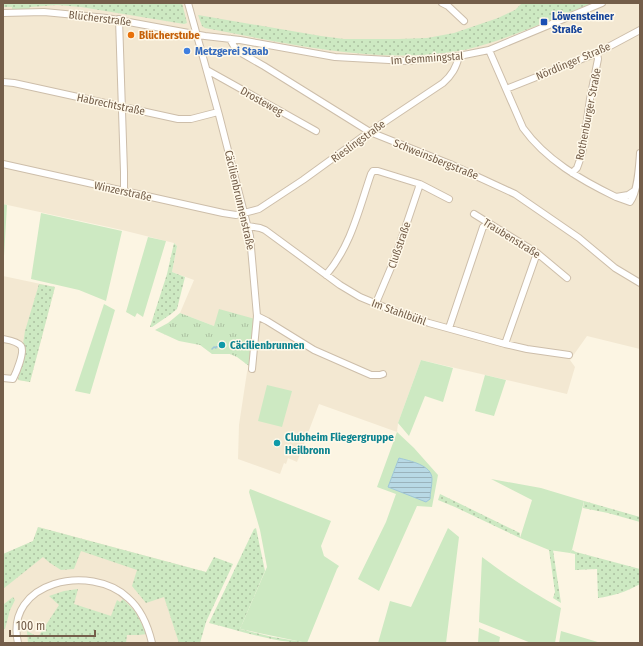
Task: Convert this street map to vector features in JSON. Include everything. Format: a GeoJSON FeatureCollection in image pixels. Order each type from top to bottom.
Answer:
{"type":"FeatureCollection","features":[{"type":"Feature","properties":{"kind":"street","name":"Cäcilienbrunnenstraße"},"geometry":{"type":"LineString","coordinates":[[188,3],[248,226],[254,262],[257,316],[252,369]]}},
{"type":"Feature","properties":{"kind":"street"},"geometry":{"type":"LineString","coordinates":[[442,3],[448,6],[464,21]]}},
{"type":"Feature","properties":{"kind":"street","name":"Im Gemmingstal"},"geometry":{"type":"LineString","coordinates":[[196,34],[328,56],[407,61],[459,56],[489,50],[602,3]]}},
{"type":"Feature","properties":{"kind":"street","name":"Blücherstraße"},"geometry":{"type":"LineString","coordinates":[[3,13],[61,13],[118,20],[196,34]]}},
{"type":"Feature","properties":{"kind":"street"},"geometry":{"type":"LineString","coordinates":[[118,20],[124,192]]}},
{"type":"Feature","properties":{"kind":"street","name":"Nördlinger Straße"},"geometry":{"type":"LineString","coordinates":[[506,89],[597,53],[640,30]]}},
{"type":"Feature","properties":{"kind":"street","name":"Schweinsbergstraße"},"geometry":{"type":"LineString","coordinates":[[230,39],[235,48],[243,54],[370,132],[450,164],[515,194],[579,238],[615,268],[640,283]]}},
{"type":"Feature","properties":{"kind":"street"},"geometry":{"type":"LineString","coordinates":[[489,50],[523,128],[529,137],[555,162],[616,197],[630,202],[638,177],[640,153]]}},
{"type":"Feature","properties":{"kind":"street","name":"Rothenburger Straße"},"geometry":{"type":"LineString","coordinates":[[572,173],[577,168],[582,154],[590,99],[598,59],[597,53]]}},
{"type":"Feature","properties":{"kind":"street","name":"Rieslingstraße"},"geometry":{"type":"LineString","coordinates":[[244,213],[259,209],[281,195],[449,78],[456,68],[459,56]]}},
{"type":"Feature","properties":{"kind":"street","name":"Drosteweg"},"geometry":{"type":"LineString","coordinates":[[207,70],[316,131]]}},
{"type":"Feature","properties":{"kind":"street","name":"Habrechtstraße"},"geometry":{"type":"LineString","coordinates":[[3,82],[14,83],[182,119],[196,118],[218,112]]}},
{"type":"Feature","properties":{"kind":"street","name":"Winzerstraße"},"geometry":{"type":"LineString","coordinates":[[3,164],[233,215],[244,213]]}},
{"type":"Feature","properties":{"kind":"street"},"geometry":{"type":"LineString","coordinates":[[326,275],[335,264],[349,238],[373,171],[378,171],[420,184],[449,199]]}},
{"type":"Feature","properties":{"kind":"street","name":"Clußstraße"},"geometry":{"type":"LineString","coordinates":[[376,304],[395,258],[420,184]]}},
{"type":"Feature","properties":{"kind":"street","name":"Traubenstraße"},"geometry":{"type":"LineString","coordinates":[[474,214],[537,252],[567,278]]}},
{"type":"Feature","properties":{"kind":"street"},"geometry":{"type":"LineString","coordinates":[[449,328],[483,227],[489,224]]}},
{"type":"Feature","properties":{"kind":"street","name":"Im Stahlbühl"},"geometry":{"type":"LineString","coordinates":[[248,226],[265,230],[349,291],[376,304],[407,316],[505,344],[527,349],[569,355]]}},
{"type":"Feature","properties":{"kind":"street"},"geometry":{"type":"LineString","coordinates":[[505,344],[537,252]]}},
{"type":"Feature","properties":{"kind":"street"},"geometry":{"type":"LineString","coordinates":[[257,316],[314,350],[371,375],[383,374]]}},
{"type":"Feature","properties":{"kind":"street"},"geometry":{"type":"LineString","coordinates":[[3,339],[21,346],[22,350],[18,367],[13,379],[3,378]]}},
{"type":"Feature","properties":{"kind":"street"},"geometry":{"type":"LineString","coordinates":[[18,643],[18,619],[22,609],[29,599],[38,591],[49,585],[69,580],[79,580],[110,586],[128,598],[141,613],[152,643]]}},
{"type":"Feature","properties":{"kind":"shaded area"},"geometry":{"type":"Polygon","coordinates":[[[3,3],[640,3],[640,349],[587,336],[570,360],[575,367],[567,394],[421,360],[398,423],[397,432],[319,404],[297,462],[288,458],[286,464],[284,463],[280,474],[238,459],[239,425],[249,366],[214,326],[180,313],[194,280],[172,272],[177,246],[174,243],[122,230],[3,204],[3,3]]]}},
{"type":"Feature","properties":{"kind":"shaded area"},"geometry":{"type":"Polygon","coordinates":[[[3,276],[55,287],[30,382],[3,377],[3,276]]]}},
{"type":"Feature","properties":{"kind":"shaded area"},"geometry":{"type":"Polygon","coordinates":[[[38,527],[206,572],[200,643],[3,643],[3,545],[4,554],[33,541],[38,527]]]}},
{"type":"Feature","properties":{"kind":"green space"},"geometry":{"type":"Polygon","coordinates":[[[3,3],[182,3],[187,23],[184,24],[81,7],[57,5],[30,7],[29,10],[12,9],[12,7],[3,7],[3,3]]]}},
{"type":"Feature","properties":{"kind":"green space"},"geometry":{"type":"Polygon","coordinates":[[[522,3],[592,3],[532,28],[477,47],[427,55],[363,54],[299,46],[205,28],[202,26],[198,15],[344,39],[427,38],[454,33],[498,18],[515,10],[522,3]]]}},
{"type":"Feature","properties":{"kind":"green space"},"geometry":{"type":"Polygon","coordinates":[[[3,204],[7,205],[3,273],[3,204]]]}},
{"type":"Feature","properties":{"kind":"green space"},"geometry":{"type":"Polygon","coordinates":[[[41,213],[122,231],[106,301],[79,290],[31,279],[41,213]]]}},
{"type":"Feature","properties":{"kind":"green space"},"geometry":{"type":"Polygon","coordinates":[[[148,237],[166,241],[143,317],[137,313],[135,317],[126,312],[148,237]]]}},
{"type":"Feature","properties":{"kind":"green space"},"geometry":{"type":"Polygon","coordinates":[[[174,243],[177,246],[172,272],[185,277],[177,309],[150,327],[167,274],[174,243]]]}},
{"type":"Feature","properties":{"kind":"green space"},"geometry":{"type":"Polygon","coordinates":[[[39,284],[55,287],[30,382],[18,380],[25,350],[23,344],[25,331],[39,284]]]}},
{"type":"Feature","properties":{"kind":"green space"},"geometry":{"type":"Polygon","coordinates":[[[104,304],[115,310],[90,394],[75,391],[104,304]]]}},
{"type":"Feature","properties":{"kind":"green space"},"geometry":{"type":"Polygon","coordinates":[[[219,309],[255,319],[249,366],[237,357],[230,354],[212,354],[200,345],[179,341],[155,330],[168,323],[180,313],[214,326],[219,309]]]}},
{"type":"Feature","properties":{"kind":"green space"},"geometry":{"type":"Polygon","coordinates":[[[421,360],[453,368],[443,402],[425,396],[409,436],[398,423],[421,360]]]}},
{"type":"Feature","properties":{"kind":"green space"},"geometry":{"type":"Polygon","coordinates":[[[485,375],[506,380],[494,416],[475,411],[485,375]]]}},
{"type":"Feature","properties":{"kind":"green space"},"geometry":{"type":"Polygon","coordinates":[[[267,385],[292,391],[282,427],[258,421],[267,385]]]}},
{"type":"Feature","properties":{"kind":"green space"},"geometry":{"type":"Polygon","coordinates":[[[397,432],[414,448],[438,475],[432,507],[417,506],[379,591],[358,579],[386,522],[396,494],[377,487],[397,432]]]}},
{"type":"Feature","properties":{"kind":"green space"},"geometry":{"type":"Polygon","coordinates":[[[491,479],[541,488],[584,501],[570,553],[549,550],[520,538],[532,500],[491,479]]]}},
{"type":"Feature","properties":{"kind":"green space"},"geometry":{"type":"Polygon","coordinates":[[[250,489],[331,521],[321,546],[324,556],[339,566],[307,643],[240,629],[267,567],[260,530],[249,492],[250,489]]]}},
{"type":"Feature","properties":{"kind":"green space"},"geometry":{"type":"Polygon","coordinates":[[[440,494],[520,533],[520,538],[438,500],[440,494]]]}},
{"type":"Feature","properties":{"kind":"green space"},"geometry":{"type":"Polygon","coordinates":[[[584,501],[640,517],[640,522],[583,508],[584,501]]]}},
{"type":"Feature","properties":{"kind":"green space"},"geometry":{"type":"Polygon","coordinates":[[[38,527],[206,572],[214,557],[233,564],[206,622],[200,643],[179,643],[164,597],[146,603],[132,586],[137,570],[81,551],[74,569],[61,570],[43,557],[3,589],[3,554],[33,541],[38,527]]]}},
{"type":"Feature","properties":{"kind":"green space"},"geometry":{"type":"Polygon","coordinates":[[[256,528],[265,571],[240,629],[308,643],[270,639],[209,623],[254,529],[256,528]]]}},
{"type":"Feature","properties":{"kind":"green space"},"geometry":{"type":"Polygon","coordinates":[[[448,528],[459,537],[446,643],[378,643],[390,601],[411,607],[448,528]]]}},
{"type":"Feature","properties":{"kind":"green space"},"geometry":{"type":"Polygon","coordinates":[[[549,550],[553,550],[561,603],[553,598],[555,592],[549,550]]]}},
{"type":"Feature","properties":{"kind":"green space"},"geometry":{"type":"Polygon","coordinates":[[[572,550],[640,569],[640,584],[619,593],[598,598],[597,569],[575,570],[575,554],[570,553],[572,550]]]}},
{"type":"Feature","properties":{"kind":"green space"},"geometry":{"type":"Polygon","coordinates":[[[482,557],[520,584],[561,608],[555,643],[531,643],[479,622],[482,557]]]}},
{"type":"Feature","properties":{"kind":"green space"},"geometry":{"type":"Polygon","coordinates":[[[78,589],[74,604],[111,616],[117,600],[120,602],[123,599],[135,611],[147,634],[127,635],[126,643],[28,643],[27,631],[38,637],[59,605],[49,596],[64,591],[78,589]]]}},
{"type":"Feature","properties":{"kind":"green space"},"geometry":{"type":"Polygon","coordinates":[[[13,597],[15,600],[10,610],[5,629],[3,629],[3,602],[4,604],[13,597]]]}},
{"type":"Feature","properties":{"kind":"green space"},"geometry":{"type":"Polygon","coordinates":[[[479,628],[500,637],[499,643],[478,643],[479,628]]]}},
{"type":"Feature","properties":{"kind":"green space"},"geometry":{"type":"Polygon","coordinates":[[[561,631],[601,643],[559,643],[561,631]]]}},
{"type":"Feature","properties":{"kind":"water"},"geometry":{"type":"Polygon","coordinates":[[[399,458],[420,464],[431,474],[432,482],[430,499],[426,502],[388,487],[399,458]]]}},
{"type":"Feature","properties":{"kind":"waterway"},"geometry":{"type":"LineString","coordinates":[[212,349],[225,344]]}},
{"type":"Feature","properties":{"kind":"place","name":"Löwensteiner Straße"},"geometry":{"type":"Point","coordinates":[544,22]}},
{"type":"Feature","properties":{"kind":"place","name":"Blücherstube"},"geometry":{"type":"Point","coordinates":[131,35]}},
{"type":"Feature","properties":{"kind":"place","name":"Metzgerei Staab"},"geometry":{"type":"Point","coordinates":[187,51]}},
{"type":"Feature","properties":{"kind":"place","name":"Cäcilienbrunnen"},"geometry":{"type":"Point","coordinates":[222,345]}},
{"type":"Feature","properties":{"kind":"place","name":"Clubheim Fliegergruppe Heilbronn"},"geometry":{"type":"Point","coordinates":[277,443]}}]}
